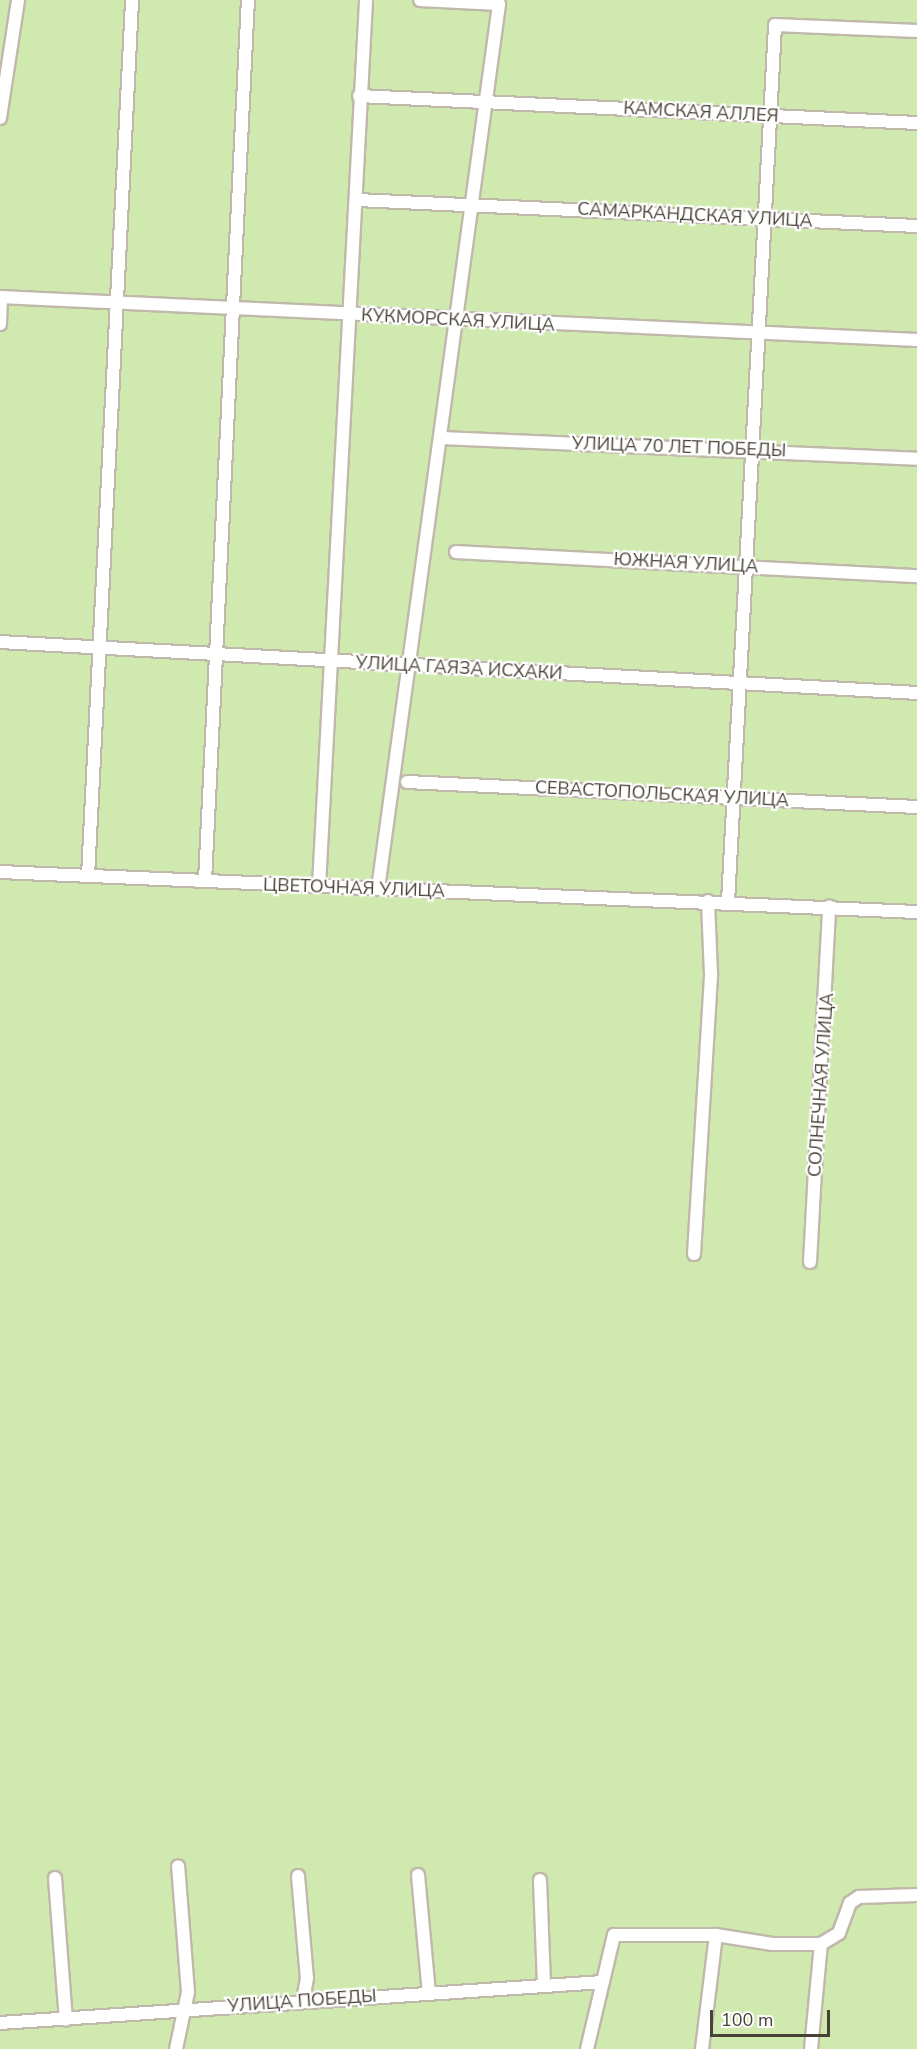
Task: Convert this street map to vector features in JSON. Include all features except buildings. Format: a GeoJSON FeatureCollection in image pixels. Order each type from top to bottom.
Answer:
{"type":"FeatureCollection","features":[{"type":"Feature","properties":{"kind":"street"},"geometry":{"type":"LineString","coordinates":[[0,118],[18,0]]}},
{"type":"Feature","properties":{"kind":"street"},"geometry":{"type":"LineString","coordinates":[[88,876],[132,0]]}},
{"type":"Feature","properties":{"kind":"street"},"geometry":{"type":"LineString","coordinates":[[205,881],[248,0]]}},
{"type":"Feature","properties":{"kind":"street"},"geometry":{"type":"LineString","coordinates":[[319,886],[357,200],[359,96],[366,0]]}},
{"type":"Feature","properties":{"kind":"street"},"geometry":{"type":"LineString","coordinates":[[378,889],[442,438],[499,4],[420,0]]}},
{"type":"Feature","properties":{"kind":"street"},"geometry":{"type":"LineString","coordinates":[[728,902],[737,680],[775,25],[917,31]]}},
{"type":"Feature","properties":{"kind":"street","name":"КАМСКАЯ АЛЛЕЯ"},"geometry":{"type":"LineString","coordinates":[[359,96],[769,118],[917,123]]}},
{"type":"Feature","properties":{"kind":"street","name":"САМАРКАНДСКАЯ УЛИЦА"},"geometry":{"type":"LineString","coordinates":[[357,200],[917,226]]}},
{"type":"Feature","properties":{"kind":"street"},"geometry":{"type":"LineString","coordinates":[[0,324],[1,297]]}},
{"type":"Feature","properties":{"kind":"street","name":"КУКМОРСКАЯ УЛИЦА"},"geometry":{"type":"LineString","coordinates":[[1,297],[917,340]]}},
{"type":"Feature","properties":{"kind":"street","name":"УЛИЦА 70 ЛЕТ ПОБЕДЫ"},"geometry":{"type":"LineString","coordinates":[[442,438],[750,449],[917,459]]}},
{"type":"Feature","properties":{"kind":"street","name":"ЮЖНАЯ УЛИЦА"},"geometry":{"type":"LineString","coordinates":[[456,552],[917,576]]}},
{"type":"Feature","properties":{"kind":"street","name":"УЛИЦА ГАЯЗА ИСХАКИ"},"geometry":{"type":"LineString","coordinates":[[0,642],[409,666],[737,680],[917,693]]}},
{"type":"Feature","properties":{"kind":"street","name":"СЕВАСТОПОЛЬСКАЯ УЛИЦА"},"geometry":{"type":"LineString","coordinates":[[407,782],[732,796],[917,807]]}},
{"type":"Feature","properties":{"kind":"street","name":"ЦВЕТОЧНАЯ УЛИЦА"},"geometry":{"type":"LineString","coordinates":[[0,872],[708,901],[917,912]]}},
{"type":"Feature","properties":{"kind":"street"},"geometry":{"type":"LineString","coordinates":[[694,1254],[711,974],[708,901]]}},
{"type":"Feature","properties":{"kind":"street","name":"СОЛНЕЧНАЯ УЛИЦА"},"geometry":{"type":"LineString","coordinates":[[810,1262],[830,907]]}},
{"type":"Feature","properties":{"kind":"street"},"geometry":{"type":"LineString","coordinates":[[176,2049],[188,1992],[178,1866]]}},
{"type":"Feature","properties":{"kind":"street"},"geometry":{"type":"LineString","coordinates":[[418,1875],[429,1992]]}},
{"type":"Feature","properties":{"kind":"street"},"geometry":{"type":"LineString","coordinates":[[298,1876],[307,1977],[303,2001]]}},
{"type":"Feature","properties":{"kind":"street"},"geometry":{"type":"LineString","coordinates":[[55,1878],[66,2020]]}},
{"type":"Feature","properties":{"kind":"street"},"geometry":{"type":"LineString","coordinates":[[540,1880],[544,1984]]}},
{"type":"Feature","properties":{"kind":"street"},"geometry":{"type":"LineString","coordinates":[[587,2049],[598,2024],[603,1982],[614,1935],[716,1935],[772,1944],[821,1944],[839,1933],[850,1903],[859,1897],[917,1895]]}},
{"type":"Feature","properties":{"kind":"street"},"geometry":{"type":"LineString","coordinates":[[702,2049],[716,1935]]}},
{"type":"Feature","properties":{"kind":"street"},"geometry":{"type":"LineString","coordinates":[[811,2049],[821,1944]]}},
{"type":"Feature","properties":{"kind":"street","name":"УЛИЦА ПОБЕДЫ"},"geometry":{"type":"LineString","coordinates":[[0,2023],[544,1984],[603,1982]]}},
{"type":"Feature","properties":{"kind":"green space"},"geometry":{"type":"Polygon","coordinates":[[[0,0],[917,0],[917,2049],[0,2049],[0,0]]]}}]}
